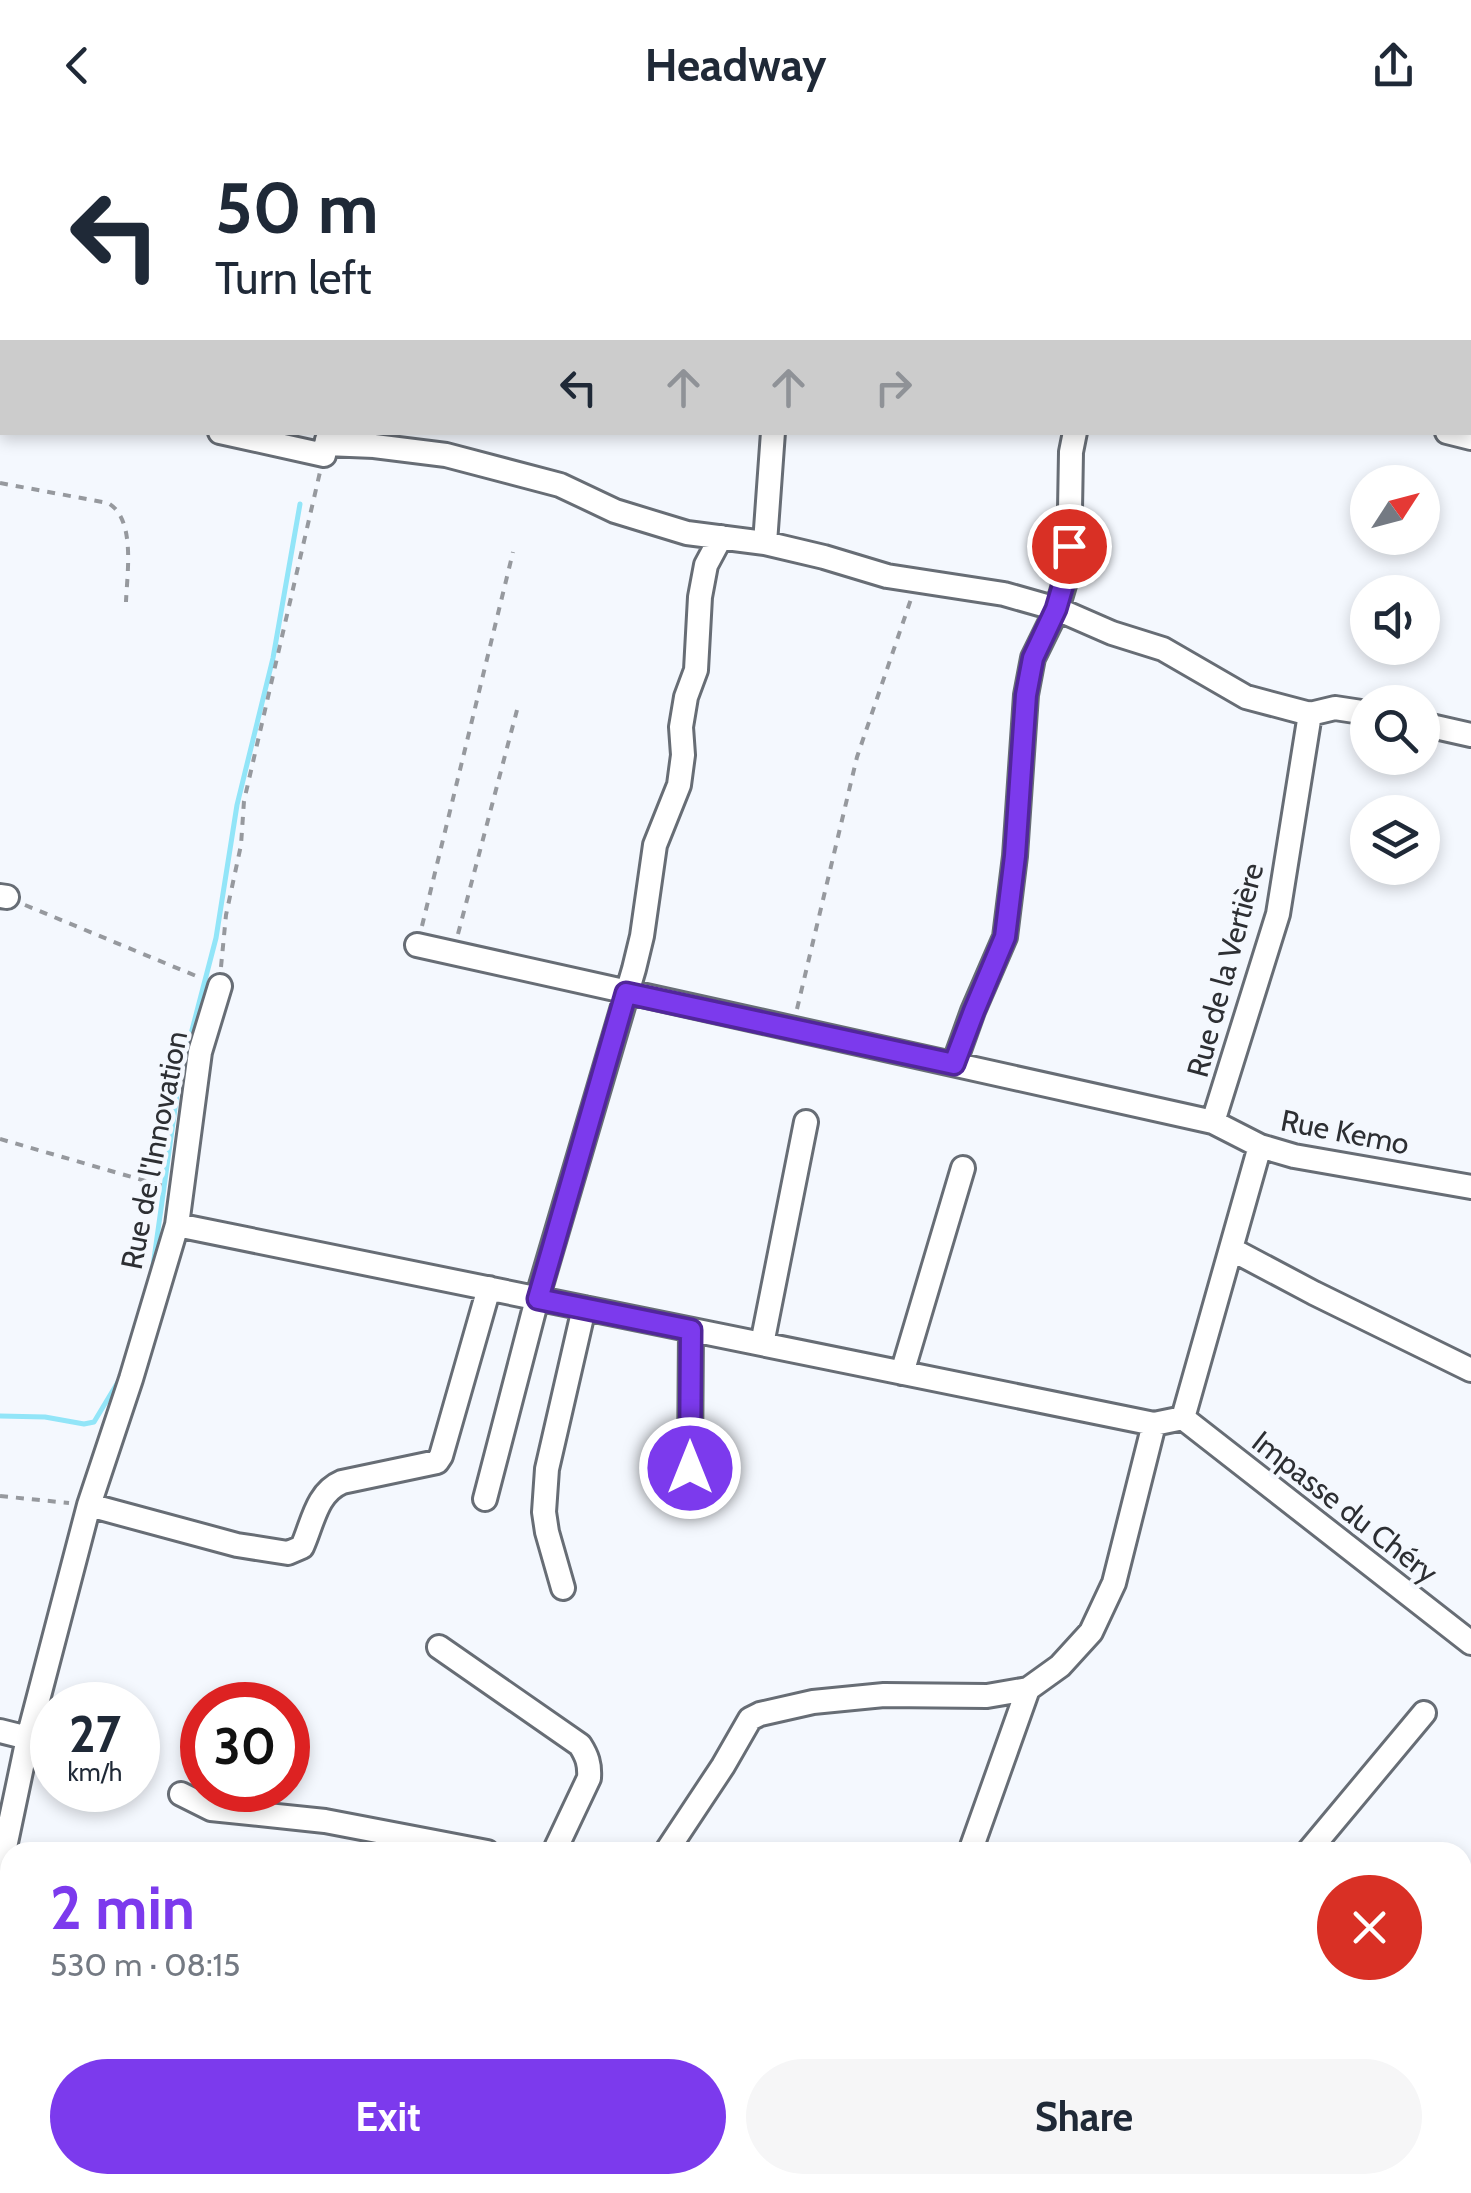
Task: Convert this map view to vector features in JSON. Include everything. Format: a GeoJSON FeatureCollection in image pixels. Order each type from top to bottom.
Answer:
{"type":"FeatureCollection","features":[{"type":"Feature","properties":{"kind":"street"},"geometry":{"type":"LineString","coordinates":[[246,435],[446,455],[560,485],[615,511],[687,533],[765,543],[887,576],[1004,594],[1163,649],[1246,697],[1310,714],[1335,708],[1350,711]]}},
{"type":"Feature","properties":{"kind":"street"},"geometry":{"type":"LineString","coordinates":[[765,543],[774,435]]}},
{"type":"Feature","properties":{"kind":"street"},"geometry":{"type":"LineString","coordinates":[[954,1064],[1005,937],[1026,695],[1033,658],[1056,609],[1068,568],[1074,435]]}},
{"type":"Feature","properties":{"kind":"street"},"geometry":{"type":"LineString","coordinates":[[486,1499],[538,1299],[642,936],[655,845],[680,784],[681,727],[696,670],[700,597],[706,565],[721,537]]}},
{"type":"Feature","properties":{"kind":"street","name":"Rue de la Vertière"},"geometry":{"type":"LineString","coordinates":[[1214,1122],[1278,914],[1310,714]]}},
{"type":"Feature","properties":{"kind":"street"},"geometry":{"type":"LineString","coordinates":[[1440,728],[1471,734]]}},
{"type":"Feature","properties":{"kind":"street","name":"Rue Kemo"},"geometry":{"type":"LineString","coordinates":[[418,945],[1214,1122],[1260,1146],[1294,1156],[1471,1187]]}},
{"type":"Feature","properties":{"kind":"street","name":"Rue de l'Innovation"},"geometry":{"type":"LineString","coordinates":[[6,1842],[28,1738],[89,1505],[176,1225],[200,1052],[220,986]]}},
{"type":"Feature","properties":{"kind":"street"},"geometry":{"type":"LineString","coordinates":[[762,1344],[806,1122]]}},
{"type":"Feature","properties":{"kind":"street"},"geometry":{"type":"LineString","coordinates":[[176,1225],[1154,1424],[1183,1418],[1260,1146]]}},
{"type":"Feature","properties":{"kind":"street"},"geometry":{"type":"LineString","coordinates":[[902,1373],[963,1168]]}},
{"type":"Feature","properties":{"kind":"street"},"geometry":{"type":"LineString","coordinates":[[1231,1249],[1471,1370]]}},
{"type":"Feature","properties":{"kind":"street"},"geometry":{"type":"LineString","coordinates":[[89,1505],[238,1545],[288,1553],[302,1546],[329,1487],[437,1462],[488,1288]]}},
{"type":"Feature","properties":{"kind":"street"},"geometry":{"type":"LineString","coordinates":[[563,1588],[544,1512],[547,1469],[584,1308]]}},
{"type":"Feature","properties":{"kind":"street"},"geometry":{"type":"LineString","coordinates":[[690,1468],[691,1330]]}},
{"type":"Feature","properties":{"kind":"street","name":"Impasse du Chéry"},"geometry":{"type":"LineString","coordinates":[[1183,1418],[1471,1642]]}},
{"type":"Feature","properties":{"kind":"street"},"geometry":{"type":"LineString","coordinates":[[673,1842],[750,1719],[760,1714],[813,1702],[884,1695],[986,1696],[1028,1689],[1060,1666],[1091,1632],[1114,1583],[1154,1424]]}},
{"type":"Feature","properties":{"kind":"street"},"geometry":{"type":"LineString","coordinates":[[439,1647],[580,1744],[590,1767],[588,1778],[559,1842]]}},
{"type":"Feature","properties":{"kind":"street"},"geometry":{"type":"LineString","coordinates":[[974,1842],[1028,1689]]}},
{"type":"Feature","properties":{"kind":"street"},"geometry":{"type":"LineString","coordinates":[[1316,1842],[1424,1713]]}},
{"type":"Feature","properties":{"kind":"street"},"geometry":{"type":"LineString","coordinates":[[0,1731],[28,1738]]}},
{"type":"Feature","properties":{"kind":"street"},"geometry":{"type":"LineString","coordinates":[[240,1812],[325,1821],[435,1842]]}},
{"type":"Feature","properties":{"kind":"path"},"geometry":{"type":"LineString","coordinates":[[4,897],[220,986],[226,914],[241,846],[244,801],[326,444]]}},
{"type":"Feature","properties":{"kind":"path"},"geometry":{"type":"LineString","coordinates":[[0,483],[108,502],[116,507],[127,532],[126,602]]}},
{"type":"Feature","properties":{"kind":"path"},"geometry":{"type":"LineString","coordinates":[[418,945],[513,552]]}},
{"type":"Feature","properties":{"kind":"path"},"geometry":{"type":"LineString","coordinates":[[792,1028],[856,757],[918,581]]}},
{"type":"Feature","properties":{"kind":"path"},"geometry":{"type":"LineString","coordinates":[[453,953],[517,710]]}},
{"type":"Feature","properties":{"kind":"path"},"geometry":{"type":"LineString","coordinates":[[0,1139],[168,1188]]}},
{"type":"Feature","properties":{"kind":"path"},"geometry":{"type":"LineString","coordinates":[[0,1496],[89,1505]]}},
{"type":"Feature","properties":{"kind":"waterway"},"geometry":{"type":"LineString","coordinates":[[153,1266],[179,1080],[216,938],[237,805],[273,658],[300,504]]}},
{"type":"Feature","properties":{"kind":"waterway"},"geometry":{"type":"LineString","coordinates":[[0,1416],[94,1422],[121,1377]]}},
{"type":"Feature","properties":{"kind":"route"},"geometry":{"type":"LineString","coordinates":[[690,1468],[691,1330],[538,1299],[626,993],[954,1064],[1005,937],[1026,695],[1033,658],[1056,609],[1068,568],[1069,546]]}}]}
